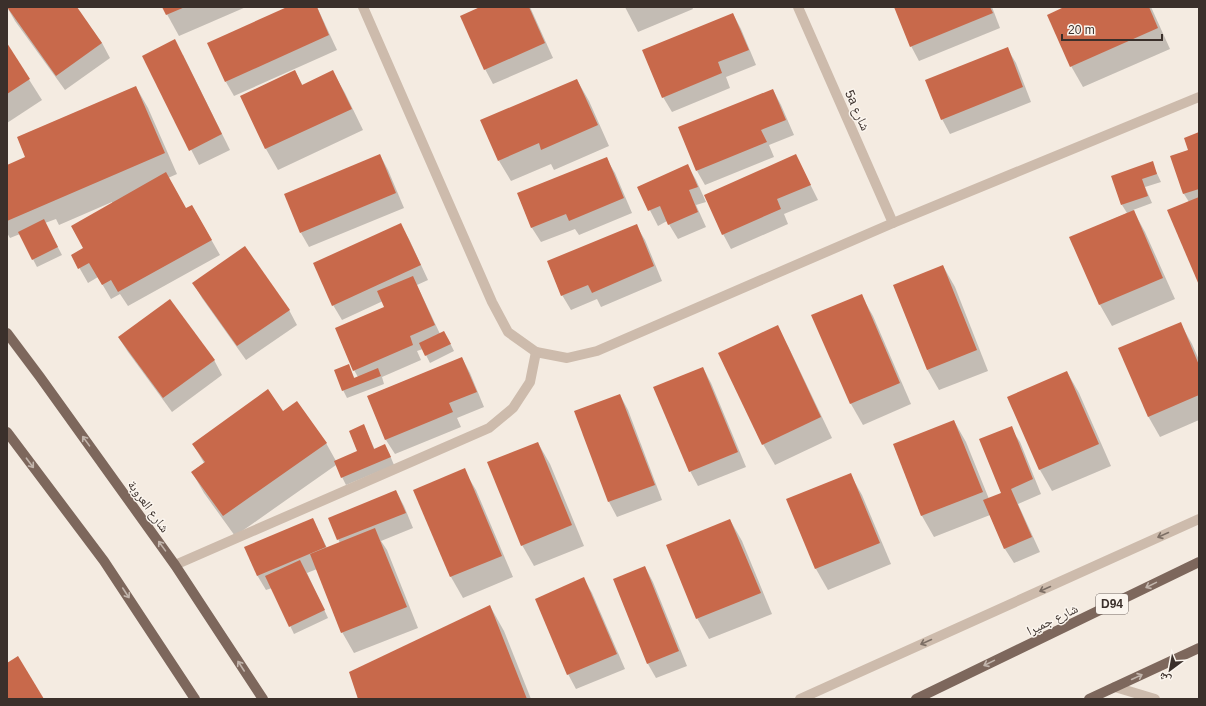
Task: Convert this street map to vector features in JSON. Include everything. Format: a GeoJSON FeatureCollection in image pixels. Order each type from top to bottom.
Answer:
{"type":"FeatureCollection","features":[{"type":"Feature","properties":{"kind":"main road","name":"شارع العروبة"},"geometry":{"type":"LineString","coordinates":[[7,333],[175,565],[263,699]]}},
{"type":"Feature","properties":{"kind":"main road"},"geometry":{"type":"LineString","coordinates":[[9,436],[104,561],[195,699]]}},
{"type":"Feature","properties":{"kind":"main road","name":"شارع جميرا"},"geometry":{"type":"LineString","coordinates":[[916,699],[1199,562]]}},
{"type":"Feature","properties":{"kind":"main road"},"geometry":{"type":"LineString","coordinates":[[1089,699],[1199,648]]}},
{"type":"Feature","properties":{"kind":"street"},"geometry":{"type":"LineString","coordinates":[[363,7],[492,302],[508,332],[536,352],[567,358],[597,351],[893,223],[1199,97]]}},
{"type":"Feature","properties":{"kind":"street","name":"5a شارع"},"geometry":{"type":"LineString","coordinates":[[798,7],[893,223]]}},
{"type":"Feature","properties":{"kind":"street"},"geometry":{"type":"LineString","coordinates":[[175,565],[489,428],[513,408],[530,382],[536,352]]}},
{"type":"Feature","properties":{"kind":"street"},"geometry":{"type":"LineString","coordinates":[[800,699],[1199,519]]}},
{"type":"Feature","properties":{"kind":"street"},"geometry":{"type":"LineString","coordinates":[[1115,687],[1155,699]]}},
{"type":"Feature","properties":{"kind":"building"},"geometry":{"type":"Polygon","coordinates":[[[7,7],[77,7],[102,43],[56,76],[7,7]]]}},
{"type":"Feature","properties":{"kind":"building"},"geometry":{"type":"Polygon","coordinates":[[[162,7],[185,7],[166,15],[162,7]]]}},
{"type":"Feature","properties":{"kind":"building"},"geometry":{"type":"Polygon","coordinates":[[[287,7],[317,7],[329,35],[225,82],[207,43],[287,7]]]}},
{"type":"Feature","properties":{"kind":"building"},"geometry":{"type":"Polygon","coordinates":[[[480,7],[529,7],[545,43],[484,70],[460,16],[480,7]]]}},
{"type":"Feature","properties":{"kind":"building"},"geometry":{"type":"Polygon","coordinates":[[[894,7],[990,7],[993,13],[910,47],[894,7]]]}},
{"type":"Feature","properties":{"kind":"building"},"geometry":{"type":"Polygon","coordinates":[[[1064,7],[1149,7],[1158,28],[1070,67],[1047,15],[1064,7]]]}},
{"type":"Feature","properties":{"kind":"building"},"geometry":{"type":"Polygon","coordinates":[[[733,13],[749,50],[718,62],[722,73],[662,98],[642,50],[733,13]]]}},
{"type":"Feature","properties":{"kind":"building"},"geometry":{"type":"Polygon","coordinates":[[[175,39],[222,134],[189,151],[142,56],[175,39]]]}},
{"type":"Feature","properties":{"kind":"building"},"geometry":{"type":"Polygon","coordinates":[[[7,43],[30,79],[7,94],[7,43]]]}},
{"type":"Feature","properties":{"kind":"building"},"geometry":{"type":"Polygon","coordinates":[[[1008,47],[1023,87],[941,120],[925,80],[1008,47]]]}},
{"type":"Feature","properties":{"kind":"building"},"geometry":{"type":"Polygon","coordinates":[[[295,70],[302,85],[333,70],[352,109],[265,149],[240,96],[295,70]]]}},
{"type":"Feature","properties":{"kind":"building"},"geometry":{"type":"Polygon","coordinates":[[[577,79],[598,125],[541,150],[539,143],[498,161],[480,120],[577,79]]]}},
{"type":"Feature","properties":{"kind":"building"},"geometry":{"type":"Polygon","coordinates":[[[136,86],[165,153],[7,221],[7,165],[25,157],[17,137],[136,86]]]}},
{"type":"Feature","properties":{"kind":"building"},"geometry":{"type":"Polygon","coordinates":[[[773,89],[786,120],[761,130],[767,142],[696,171],[678,127],[773,89]]]}},
{"type":"Feature","properties":{"kind":"building"},"geometry":{"type":"Polygon","coordinates":[[[1199,132],[1199,189],[1183,194],[1170,156],[1188,150],[1184,138],[1199,132]]]}},
{"type":"Feature","properties":{"kind":"building"},"geometry":{"type":"Polygon","coordinates":[[[380,154],[396,193],[300,233],[284,194],[380,154]]]}},
{"type":"Feature","properties":{"kind":"building"},"geometry":{"type":"Polygon","coordinates":[[[796,154],[811,185],[777,199],[781,209],[722,235],[704,195],[796,154]]]}},
{"type":"Feature","properties":{"kind":"building"},"geometry":{"type":"Polygon","coordinates":[[[607,157],[624,198],[569,221],[566,214],[531,228],[517,193],[607,157]]]}},
{"type":"Feature","properties":{"kind":"building"},"geometry":{"type":"Polygon","coordinates":[[[1153,161],[1157,174],[1142,179],[1148,196],[1121,205],[1111,176],[1153,161]]]}},
{"type":"Feature","properties":{"kind":"building"},"geometry":{"type":"Polygon","coordinates":[[[688,164],[698,187],[689,190],[698,212],[668,225],[660,206],[648,211],[637,187],[688,164]]]}},
{"type":"Feature","properties":{"kind":"building"},"geometry":{"type":"Polygon","coordinates":[[[166,172],[186,208],[192,205],[212,240],[118,292],[111,280],[102,285],[89,263],[78,269],[71,255],[83,248],[71,226],[166,172]]]}},
{"type":"Feature","properties":{"kind":"building"},"geometry":{"type":"Polygon","coordinates":[[[1199,197],[1199,285],[1167,210],[1199,197]]]}},
{"type":"Feature","properties":{"kind":"building"},"geometry":{"type":"Polygon","coordinates":[[[1134,210],[1163,278],[1099,305],[1069,237],[1134,210]]]}},
{"type":"Feature","properties":{"kind":"building"},"geometry":{"type":"Polygon","coordinates":[[[44,219],[58,247],[32,260],[18,232],[44,219]]]}},
{"type":"Feature","properties":{"kind":"building"},"geometry":{"type":"Polygon","coordinates":[[[401,223],[421,265],[332,306],[313,263],[401,223]]]}},
{"type":"Feature","properties":{"kind":"building"},"geometry":{"type":"Polygon","coordinates":[[[637,224],[654,266],[592,293],[588,285],[561,296],[547,261],[637,224]]]}},
{"type":"Feature","properties":{"kind":"building"},"geometry":{"type":"Polygon","coordinates":[[[245,246],[290,310],[237,346],[192,283],[245,246]]]}},
{"type":"Feature","properties":{"kind":"building"},"geometry":{"type":"Polygon","coordinates":[[[943,265],[977,350],[927,370],[893,285],[943,265]]]}},
{"type":"Feature","properties":{"kind":"building"},"geometry":{"type":"Polygon","coordinates":[[[413,276],[435,325],[410,336],[413,345],[353,371],[335,328],[384,307],[377,291],[413,276]]]}},
{"type":"Feature","properties":{"kind":"building"},"geometry":{"type":"Polygon","coordinates":[[[862,294],[900,383],[850,404],[811,315],[862,294]]]}},
{"type":"Feature","properties":{"kind":"building"},"geometry":{"type":"Polygon","coordinates":[[[170,299],[215,360],[163,398],[118,337],[170,299]]]}},
{"type":"Feature","properties":{"kind":"building"},"geometry":{"type":"Polygon","coordinates":[[[1181,322],[1199,365],[1199,395],[1148,417],[1118,348],[1181,322]]]}},
{"type":"Feature","properties":{"kind":"building"},"geometry":{"type":"Polygon","coordinates":[[[778,325],[821,417],[762,445],[718,353],[778,325]]]}},
{"type":"Feature","properties":{"kind":"building"},"geometry":{"type":"Polygon","coordinates":[[[444,331],[451,344],[425,356],[419,343],[444,331]]]}},
{"type":"Feature","properties":{"kind":"building"},"geometry":{"type":"Polygon","coordinates":[[[462,357],[477,392],[449,403],[453,412],[385,440],[367,396],[462,357]]]}},
{"type":"Feature","properties":{"kind":"building"},"geometry":{"type":"Polygon","coordinates":[[[349,364],[354,378],[378,368],[381,376],[342,391],[334,370],[349,364]]]}},
{"type":"Feature","properties":{"kind":"building"},"geometry":{"type":"Polygon","coordinates":[[[703,367],[738,452],[689,472],[653,387],[703,367]]]}},
{"type":"Feature","properties":{"kind":"building"},"geometry":{"type":"Polygon","coordinates":[[[1067,371],[1099,444],[1039,470],[1007,397],[1067,371]]]}},
{"type":"Feature","properties":{"kind":"building"},"geometry":{"type":"Polygon","coordinates":[[[268,389],[283,411],[297,401],[327,443],[223,516],[191,472],[205,462],[192,444],[268,389]]]}},
{"type":"Feature","properties":{"kind":"building"},"geometry":{"type":"Polygon","coordinates":[[[620,394],[655,485],[608,502],[574,411],[620,394]]]}},
{"type":"Feature","properties":{"kind":"building"},"geometry":{"type":"Polygon","coordinates":[[[954,420],[983,492],[921,516],[893,444],[954,420]]]}},
{"type":"Feature","properties":{"kind":"building"},"geometry":{"type":"Polygon","coordinates":[[[364,424],[374,449],[385,444],[391,457],[341,478],[334,461],[357,451],[349,431],[364,424]]]}},
{"type":"Feature","properties":{"kind":"building"},"geometry":{"type":"Polygon","coordinates":[[[1012,426],[1033,479],[1011,489],[1032,537],[1004,549],[983,500],[1001,493],[979,439],[1012,426]]]}},
{"type":"Feature","properties":{"kind":"building"},"geometry":{"type":"Polygon","coordinates":[[[538,442],[572,525],[521,546],[487,462],[538,442]]]}},
{"type":"Feature","properties":{"kind":"building"},"geometry":{"type":"Polygon","coordinates":[[[465,468],[502,556],[450,577],[413,490],[465,468]]]}},
{"type":"Feature","properties":{"kind":"building"},"geometry":{"type":"Polygon","coordinates":[[[851,473],[880,543],[815,569],[786,499],[851,473]]]}},
{"type":"Feature","properties":{"kind":"building"},"geometry":{"type":"Polygon","coordinates":[[[396,490],[406,513],[337,540],[328,518],[396,490]]]}},
{"type":"Feature","properties":{"kind":"building"},"geometry":{"type":"Polygon","coordinates":[[[313,518],[326,547],[257,576],[244,547],[313,518]]]}},
{"type":"Feature","properties":{"kind":"building"},"geometry":{"type":"Polygon","coordinates":[[[730,519],[761,593],[696,619],[666,545],[730,519]]]}},
{"type":"Feature","properties":{"kind":"building"},"geometry":{"type":"Polygon","coordinates":[[[375,528],[407,607],[341,633],[310,554],[375,528]]]}},
{"type":"Feature","properties":{"kind":"building"},"geometry":{"type":"Polygon","coordinates":[[[300,560],[325,610],[289,627],[265,576],[300,560]]]}},
{"type":"Feature","properties":{"kind":"building"},"geometry":{"type":"Polygon","coordinates":[[[645,566],[679,651],[647,664],[613,579],[645,566]]]}},
{"type":"Feature","properties":{"kind":"building"},"geometry":{"type":"Polygon","coordinates":[[[584,577],[617,654],[567,675],[535,599],[584,577]]]}},
{"type":"Feature","properties":{"kind":"building"},"geometry":{"type":"Polygon","coordinates":[[[490,605],[527,699],[358,699],[349,672],[490,605]]]}},
{"type":"Feature","properties":{"kind":"building"},"geometry":{"type":"Polygon","coordinates":[[[18,656],[44,699],[7,699],[7,663],[18,656]]]}}]}
